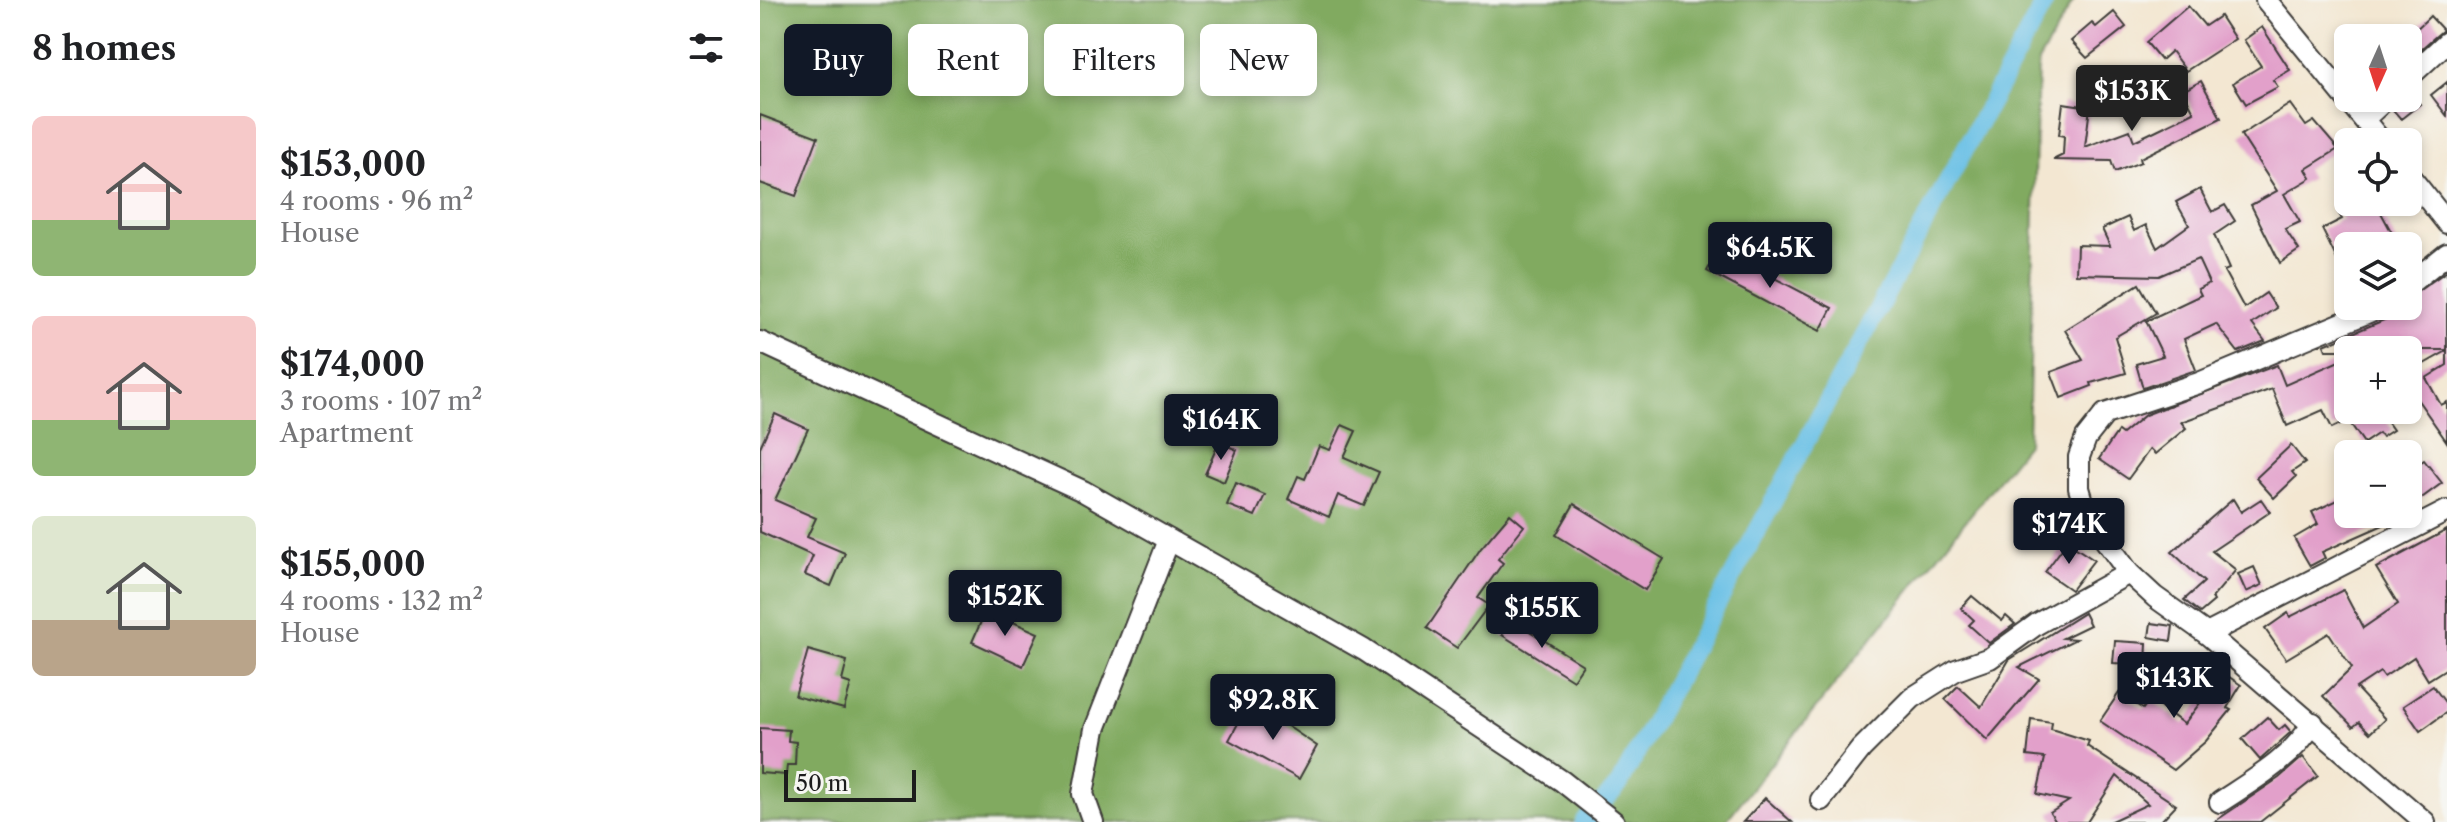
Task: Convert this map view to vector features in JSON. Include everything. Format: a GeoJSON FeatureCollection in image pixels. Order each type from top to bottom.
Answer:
{"type":"FeatureCollection","features":[{"type":"Feature","properties":{"kind":"street"},"geometry":{"type":"LineString","coordinates":[[2266,0],[2371,128]]}},
{"type":"Feature","properties":{"kind":"street"},"geometry":{"type":"LineString","coordinates":[[2422,65],[2447,42]]}},
{"type":"Feature","properties":{"kind":"street"},"geometry":{"type":"LineString","coordinates":[[2364,119],[2372,112]]}},
{"type":"Feature","properties":{"kind":"street"},"geometry":{"type":"LineString","coordinates":[[2422,192],[2447,223]]}},
{"type":"Feature","properties":{"kind":"street"},"geometry":{"type":"LineString","coordinates":[[2422,274],[2447,254]]}},
{"type":"Feature","properties":{"kind":"street"},"geometry":{"type":"LineString","coordinates":[[2350,320],[2199,383],[2105,414],[2086,438],[2079,457],[2079,488],[2087,515],[2129,573],[2313,723],[2425,822]]}},
{"type":"Feature","properties":{"kind":"street"},"geometry":{"type":"LineString","coordinates":[[760,342],[1083,491],[1364,650],[1562,781],[1614,822]]}},
{"type":"Feature","properties":{"kind":"street"},"geometry":{"type":"LineString","coordinates":[[2207,634],[2447,511]]}},
{"type":"Feature","properties":{"kind":"street"},"geometry":{"type":"LineString","coordinates":[[1093,822],[1083,794],[1095,729],[1169,540]]}},
{"type":"Feature","properties":{"kind":"street"},"geometry":{"type":"LineString","coordinates":[[1821,800],[1861,749],[1912,698],[1956,670],[1990,658],[2037,624],[2129,573]]}},
{"type":"Feature","properties":{"kind":"street"},"geometry":{"type":"LineString","coordinates":[[2220,802],[2275,766],[2301,743],[2313,723]]}},
{"type":"Feature","properties":{"kind":"green space"},"geometry":{"type":"Polygon","coordinates":[[[760,0],[2074,0],[2038,62],[2028,443],[1725,822],[760,822],[760,0]]]}},
{"type":"Feature","properties":{"kind":"building"},"geometry":{"type":"Polygon","coordinates":[[[2188,6],[2205,26],[2220,16],[2235,39],[2186,71],[2171,51],[2161,60],[2146,42],[2188,6]]]}},
{"type":"Feature","properties":{"kind":"building"},"geometry":{"type":"Polygon","coordinates":[[[2114,12],[2126,27],[2087,58],[2071,41],[2092,23],[2096,27],[2114,12]]]}},
{"type":"Feature","properties":{"kind":"building"},"geometry":{"type":"Polygon","coordinates":[[[2430,16],[2443,30],[2422,48],[2422,24],[2430,16]]]}},
{"type":"Feature","properties":{"kind":"building"},"geometry":{"type":"Polygon","coordinates":[[[2262,27],[2290,70],[2273,80],[2278,87],[2246,104],[2233,83],[2261,66],[2244,40],[2262,27]]]}},
{"type":"Feature","properties":{"kind":"building"},"geometry":{"type":"Polygon","coordinates":[[[2201,81],[2221,118],[2140,158],[2141,162],[2115,172],[2111,161],[2053,160],[2063,155],[2064,136],[2059,135],[2063,103],[2090,107],[2085,147],[2130,130],[2134,141],[2194,112],[2183,91],[2201,81]]]}},
{"type":"Feature","properties":{"kind":"building"},"geometry":{"type":"Polygon","coordinates":[[[2447,82],[2447,116],[2431,95],[2447,82]]]}},
{"type":"Feature","properties":{"kind":"building"},"geometry":{"type":"Polygon","coordinates":[[[2290,104],[2306,126],[2314,121],[2334,144],[2334,152],[2306,169],[2311,178],[2284,194],[2300,222],[2285,229],[2299,250],[2280,263],[2251,205],[2277,191],[2241,135],[2290,104]]]}},
{"type":"Feature","properties":{"kind":"building"},"geometry":{"type":"Polygon","coordinates":[[[2395,112],[2410,112],[2401,119],[2395,112]]]}},
{"type":"Feature","properties":{"kind":"building"},"geometry":{"type":"Polygon","coordinates":[[[760,115],[818,137],[796,196],[760,183],[760,115]]]}},
{"type":"Feature","properties":{"kind":"building"},"geometry":{"type":"Polygon","coordinates":[[[2200,189],[2212,212],[2225,205],[2235,221],[2214,235],[2229,269],[2224,271],[2244,308],[2266,293],[2276,308],[2252,324],[2265,341],[2238,352],[2216,324],[2184,339],[2196,370],[2143,388],[2136,364],[2163,356],[2146,321],[2201,295],[2198,289],[2209,283],[2198,259],[2159,276],[2076,274],[2077,245],[2110,246],[2102,229],[2128,217],[2134,231],[2146,225],[2157,248],[2189,225],[2176,202],[2200,189]]]}},
{"type":"Feature","properties":{"kind":"building"},"geometry":{"type":"Polygon","coordinates":[[[2340,216],[2383,216],[2391,232],[2334,232],[2334,253],[2322,229],[2342,219],[2340,216]]]}},
{"type":"Feature","properties":{"kind":"building"},"geometry":{"type":"Polygon","coordinates":[[[1719,249],[1832,308],[1820,331],[1707,271],[1719,249]]]}},
{"type":"Feature","properties":{"kind":"building"},"geometry":{"type":"Polygon","coordinates":[[[2447,271],[2447,350],[2422,350],[2422,336],[2346,336],[2384,320],[2422,320],[2422,288],[2447,271]]]}},
{"type":"Feature","properties":{"kind":"building"},"geometry":{"type":"Polygon","coordinates":[[[2139,284],[2156,313],[2115,337],[2126,373],[2091,383],[2092,386],[2061,398],[2051,372],[2083,360],[2065,330],[2139,284]]]}},
{"type":"Feature","properties":{"kind":"building"},"geometry":{"type":"Polygon","coordinates":[[[2334,341],[2334,350],[2326,350],[2324,345],[2334,341]]]}},
{"type":"Feature","properties":{"kind":"building"},"geometry":{"type":"Polygon","coordinates":[[[2447,351],[2447,365],[2426,378],[2441,405],[2447,402],[2447,442],[2422,406],[2422,365],[2447,351]]]}},
{"type":"Feature","properties":{"kind":"building"},"geometry":{"type":"Polygon","coordinates":[[[2334,363],[2334,424],[2340,424],[2332,428],[2323,410],[2287,426],[2272,389],[2181,422],[2186,428],[2155,454],[2150,449],[2128,479],[2099,459],[2118,431],[2122,434],[2145,415],[2277,365],[2285,385],[2334,363]]]}},
{"type":"Feature","properties":{"kind":"building"},"geometry":{"type":"Polygon","coordinates":[[[775,414],[808,429],[775,500],[816,518],[807,537],[845,553],[831,586],[805,575],[813,556],[760,532],[760,447],[775,414]]]}},
{"type":"Feature","properties":{"kind":"building"},"geometry":{"type":"Polygon","coordinates":[[[2351,424],[2389,424],[2393,430],[2382,437],[2379,433],[2368,440],[2362,440],[2351,424]]]}},
{"type":"Feature","properties":{"kind":"building"},"geometry":{"type":"Polygon","coordinates":[[[1342,425],[1356,431],[1344,457],[1379,472],[1364,506],[1338,495],[1329,517],[1288,499],[1298,476],[1305,479],[1319,446],[1330,450],[1342,425]]]}},
{"type":"Feature","properties":{"kind":"building"},"geometry":{"type":"Polygon","coordinates":[[[1219,442],[1237,450],[1224,482],[1205,474],[1219,442]]]}},
{"type":"Feature","properties":{"kind":"building"},"geometry":{"type":"Polygon","coordinates":[[[2291,445],[2305,463],[2292,472],[2296,477],[2274,498],[2256,478],[2291,445]]]}},
{"type":"Feature","properties":{"kind":"building"},"geometry":{"type":"Polygon","coordinates":[[[2424,460],[2442,483],[2422,498],[2424,460]]]}},
{"type":"Feature","properties":{"kind":"building"},"geometry":{"type":"Polygon","coordinates":[[[1236,483],[1265,495],[1255,516],[1227,505],[1236,483]]]}},
{"type":"Feature","properties":{"kind":"building"},"geometry":{"type":"Polygon","coordinates":[[[2233,499],[2241,512],[2261,499],[2270,512],[2212,551],[2236,570],[2212,598],[2214,601],[2200,613],[2184,600],[2204,582],[2172,552],[2233,499]]]}},
{"type":"Feature","properties":{"kind":"building"},"geometry":{"type":"Polygon","coordinates":[[[2334,502],[2334,528],[2376,528],[2322,552],[2325,558],[2310,566],[2294,538],[2318,524],[2312,512],[2334,502]]]}},
{"type":"Feature","properties":{"kind":"building"},"geometry":{"type":"Polygon","coordinates":[[[1574,504],[1664,559],[1645,590],[1556,535],[1574,504]]]}},
{"type":"Feature","properties":{"kind":"building"},"geometry":{"type":"Polygon","coordinates":[[[1510,514],[1524,526],[1498,559],[1503,563],[1478,598],[1489,605],[1457,648],[1427,628],[1481,548],[1510,514]]]}},
{"type":"Feature","properties":{"kind":"building"},"geometry":{"type":"Polygon","coordinates":[[[2447,530],[2447,668],[2428,680],[2414,657],[2384,677],[2380,672],[2356,688],[2385,719],[2370,733],[2359,722],[2353,727],[2323,696],[2352,668],[2329,633],[2286,659],[2265,629],[2288,613],[2290,617],[2343,590],[2363,628],[2398,604],[2376,568],[2447,530]]]}},
{"type":"Feature","properties":{"kind":"building"},"geometry":{"type":"Polygon","coordinates":[[[2067,542],[2094,560],[2071,590],[2045,572],[2067,542]]]}},
{"type":"Feature","properties":{"kind":"building"},"geometry":{"type":"Polygon","coordinates":[[[2254,567],[2262,585],[2246,592],[2238,574],[2254,567]]]}},
{"type":"Feature","properties":{"kind":"building"},"geometry":{"type":"Polygon","coordinates":[[[980,579],[995,584],[987,605],[972,600],[980,579]]]}},
{"type":"Feature","properties":{"kind":"building"},"geometry":{"type":"Polygon","coordinates":[[[1972,596],[2002,621],[2006,616],[2015,624],[1989,643],[1969,625],[1974,620],[1961,608],[1972,596]]]}},
{"type":"Feature","properties":{"kind":"building"},"geometry":{"type":"Polygon","coordinates":[[[986,610],[1038,633],[1023,666],[972,642],[986,610]]]}},
{"type":"Feature","properties":{"kind":"building"},"geometry":{"type":"Polygon","coordinates":[[[2084,613],[2090,625],[2063,638],[2076,639],[2019,667],[2039,679],[1987,740],[1945,699],[1958,686],[1981,707],[2009,660],[2084,613]]]}},
{"type":"Feature","properties":{"kind":"building"},"geometry":{"type":"Polygon","coordinates":[[[1512,620],[1583,665],[1573,680],[1502,635],[1512,620]]]}},
{"type":"Feature","properties":{"kind":"building"},"geometry":{"type":"Polygon","coordinates":[[[2151,623],[2173,626],[2171,641],[2149,637],[2151,623]]]}},
{"type":"Feature","properties":{"kind":"building"},"geometry":{"type":"Polygon","coordinates":[[[2115,641],[2147,643],[2146,665],[2113,663],[2115,641]]]}},
{"type":"Feature","properties":{"kind":"building"},"geometry":{"type":"Polygon","coordinates":[[[808,650],[847,661],[842,681],[851,684],[844,709],[795,696],[808,650]]]}},
{"type":"Feature","properties":{"kind":"building"},"geometry":{"type":"Polygon","coordinates":[[[2207,662],[2241,685],[2227,708],[2231,710],[2206,741],[2173,770],[2100,721],[2119,693],[2143,709],[2150,699],[2184,724],[2209,691],[2193,678],[2207,662]]]}},
{"type":"Feature","properties":{"kind":"building"},"geometry":{"type":"Polygon","coordinates":[[[2433,686],[2447,705],[2447,712],[2420,731],[2403,706],[2433,686]]]}},
{"type":"Feature","properties":{"kind":"building"},"geometry":{"type":"Polygon","coordinates":[[[1247,707],[1263,716],[1265,711],[1317,746],[1299,779],[1229,740],[1247,707]]]}},
{"type":"Feature","properties":{"kind":"building"},"geometry":{"type":"Polygon","coordinates":[[[2267,717],[2279,730],[2285,725],[2291,732],[2260,760],[2242,739],[2267,717]]]}},
{"type":"Feature","properties":{"kind":"building"},"geometry":{"type":"Polygon","coordinates":[[[2031,719],[2052,722],[2051,729],[2089,741],[2087,746],[2176,805],[2160,822],[2109,822],[2148,804],[2117,776],[2087,822],[2056,822],[2050,813],[2069,801],[2037,794],[2045,758],[2027,756],[2031,719]]]}},
{"type":"Feature","properties":{"kind":"building"},"geometry":{"type":"Polygon","coordinates":[[[760,728],[789,730],[788,741],[796,742],[795,765],[787,765],[786,775],[760,773],[760,728]]]}},
{"type":"Feature","properties":{"kind":"building"},"geometry":{"type":"Polygon","coordinates":[[[2303,757],[2318,776],[2260,822],[2214,822],[2279,778],[2303,757]]]}},
{"type":"Feature","properties":{"kind":"building"},"geometry":{"type":"Polygon","coordinates":[[[1765,798],[1792,822],[1743,822],[1765,798]]]}},
{"type":"Feature","properties":{"kind":"waterway"},"geometry":{"type":"LineString","coordinates":[[1584,822],[1619,785],[2046,0]]}}]}
